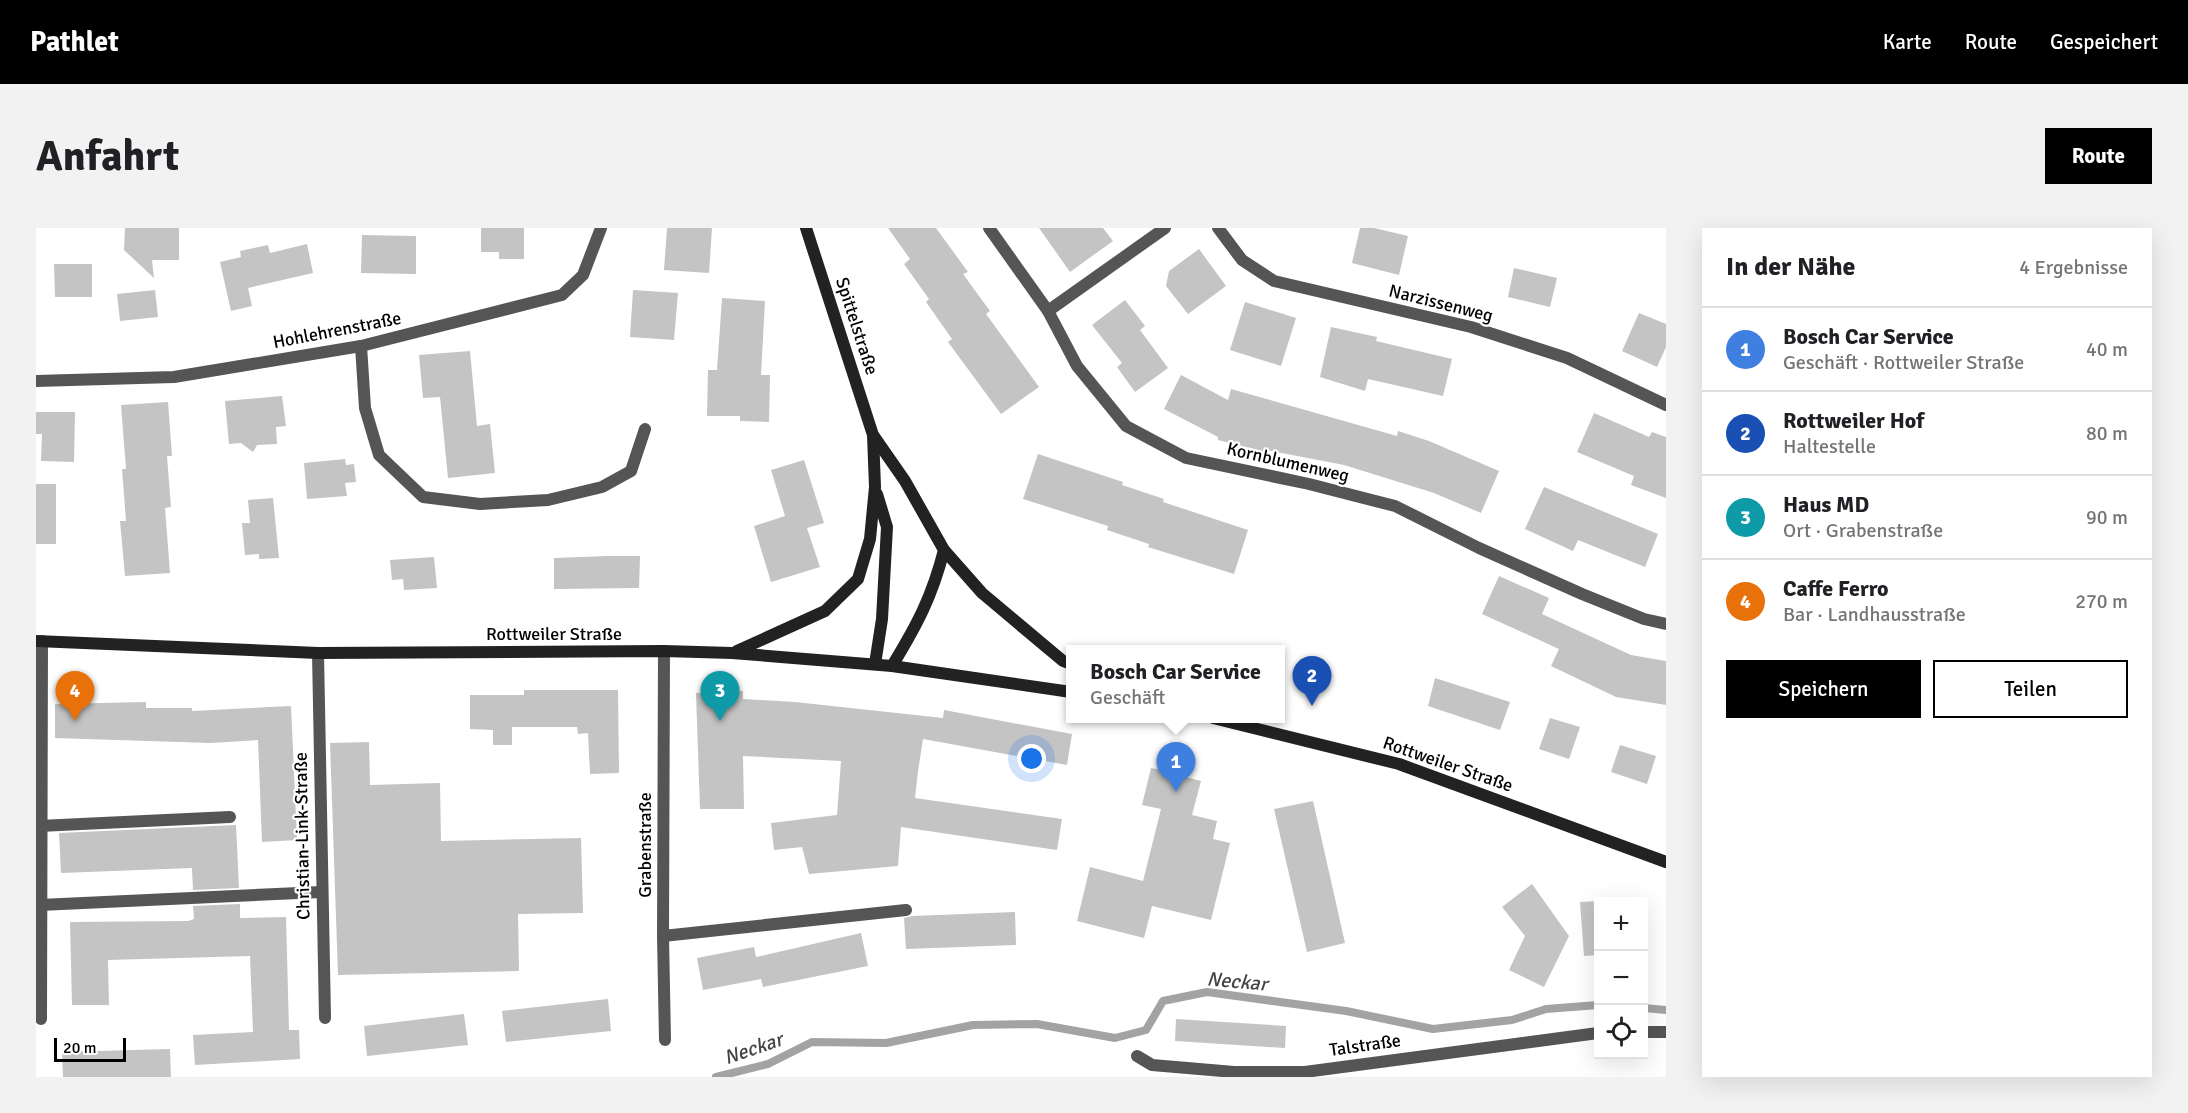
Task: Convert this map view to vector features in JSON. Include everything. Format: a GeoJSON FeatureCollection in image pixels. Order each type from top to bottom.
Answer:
{"type":"FeatureCollection","features":[{"type":"Feature","properties":{"kind":"main road","name":"Spittelstraße"},"geometry":{"type":"LineString","coordinates":[[732,653],[825,611],[858,579],[870,539],[875,487],[873,435],[806,228]]}},
{"type":"Feature","properties":{"kind":"main road","name":"Spittelstraße"},"geometry":{"type":"LineString","coordinates":[[873,435],[905,481],[944,550],[982,593],[1066,662]]}},
{"type":"Feature","properties":{"kind":"main road","name":"Spittelstraße"},"geometry":{"type":"LineString","coordinates":[[875,487],[887,527],[882,619],[876,664]]}},
{"type":"Feature","properties":{"kind":"main road"},"geometry":{"type":"LineString","coordinates":[[892,666],[919,622],[933,591],[944,550]]}},
{"type":"Feature","properties":{"kind":"main road","name":"Rottweiler Straße"},"geometry":{"type":"LineString","coordinates":[[39,641],[318,653],[664,651],[732,653],[876,664],[1066,691]]}},
{"type":"Feature","properties":{"kind":"main road","name":"Rottweiler Straße"},"geometry":{"type":"LineString","coordinates":[[1239,723],[1399,764],[1666,861]]}},
{"type":"Feature","properties":{"kind":"main road"},"geometry":{"type":"LineString","coordinates":[[1244,723],[1249,725]]}},
{"type":"Feature","properties":{"kind":"street","name":"Hohlehrenstraße"},"geometry":{"type":"LineString","coordinates":[[36,381],[174,377],[361,346],[562,295],[583,275],[600,228]]}},
{"type":"Feature","properties":{"kind":"street","name":"Kornblumenweg"},"geometry":{"type":"LineString","coordinates":[[989,228],[1048,311],[1077,366],[1126,426],[1186,458],[1309,483],[1395,506],[1479,548],[1582,594],[1644,620],[1666,624]]}},
{"type":"Feature","properties":{"kind":"street"},"geometry":{"type":"LineString","coordinates":[[1048,311],[1165,228]]}},
{"type":"Feature","properties":{"kind":"street","name":"Narzissenweg"},"geometry":{"type":"LineString","coordinates":[[1218,228],[1242,260],[1274,281],[1471,327],[1567,358],[1666,405]]}},
{"type":"Feature","properties":{"kind":"street"},"geometry":{"type":"LineString","coordinates":[[361,346],[365,408],[379,455],[423,497],[480,504],[548,501],[602,487],[631,471],[645,429]]}},
{"type":"Feature","properties":{"kind":"street"},"geometry":{"type":"LineString","coordinates":[[39,641],[38,985],[41,1019]]}},
{"type":"Feature","properties":{"kind":"street","name":"Grabenstraße"},"geometry":{"type":"LineString","coordinates":[[664,651],[665,1040]]}},
{"type":"Feature","properties":{"kind":"street","name":"Christian-Link-Straße"},"geometry":{"type":"LineString","coordinates":[[318,653],[325,1018]]}},
{"type":"Feature","properties":{"kind":"street"},"geometry":{"type":"LineString","coordinates":[[39,826],[230,818]]}},
{"type":"Feature","properties":{"kind":"street"},"geometry":{"type":"LineString","coordinates":[[40,905],[321,892]]}},
{"type":"Feature","properties":{"kind":"street"},"geometry":{"type":"LineString","coordinates":[[663,936],[906,910]]}},
{"type":"Feature","properties":{"kind":"street"},"geometry":{"type":"LineString","coordinates":[[1648,1032],[1666,1032]]}},
{"type":"Feature","properties":{"kind":"street","name":"Talstraße"},"geometry":{"type":"LineString","coordinates":[[1137,1056],[1152,1065],[1234,1072],[1305,1072],[1594,1034]]}},
{"type":"Feature","properties":{"kind":"building"},"geometry":{"type":"Polygon","coordinates":[[[125,228],[179,228],[179,260],[152,260],[154,278],[124,250],[125,228]]]}},
{"type":"Feature","properties":{"kind":"building"},"geometry":{"type":"Polygon","coordinates":[[[481,228],[524,228],[524,259],[499,259],[499,252],[481,252],[481,228]]]}},
{"type":"Feature","properties":{"kind":"building"},"geometry":{"type":"Polygon","coordinates":[[[667,228],[712,228],[709,273],[664,270],[667,228]]]}},
{"type":"Feature","properties":{"kind":"building"},"geometry":{"type":"Polygon","coordinates":[[[888,228],[936,228],[968,272],[963,274],[990,311],[986,314],[1039,387],[1001,414],[948,342],[952,339],[926,302],[929,299],[904,264],[910,259],[888,228]]]}},
{"type":"Feature","properties":{"kind":"building"},"geometry":{"type":"Polygon","coordinates":[[[1039,228],[1103,228],[1113,241],[1070,272],[1039,228]]]}},
{"type":"Feature","properties":{"kind":"building"},"geometry":{"type":"Polygon","coordinates":[[[1360,228],[1374,228],[1408,236],[1399,275],[1352,263],[1360,228]]]}},
{"type":"Feature","properties":{"kind":"building"},"geometry":{"type":"Polygon","coordinates":[[[362,235],[416,236],[416,274],[361,273],[362,235]]]}},
{"type":"Feature","properties":{"kind":"building"},"geometry":{"type":"Polygon","coordinates":[[[307,244],[313,273],[248,288],[252,306],[231,311],[220,262],[241,257],[240,251],[268,245],[270,253],[307,244]]]}},
{"type":"Feature","properties":{"kind":"building"},"geometry":{"type":"Polygon","coordinates":[[[1199,249],[1226,286],[1188,314],[1166,286],[1169,271],[1199,249]]]}},
{"type":"Feature","properties":{"kind":"building"},"geometry":{"type":"Polygon","coordinates":[[[54,264],[92,264],[92,297],[55,297],[54,264]]]}},
{"type":"Feature","properties":{"kind":"building"},"geometry":{"type":"Polygon","coordinates":[[[1514,268],[1557,278],[1550,307],[1508,297],[1514,268]]]}},
{"type":"Feature","properties":{"kind":"building"},"geometry":{"type":"Polygon","coordinates":[[[155,290],[158,317],[120,321],[117,294],[155,290]]]}},
{"type":"Feature","properties":{"kind":"building"},"geometry":{"type":"Polygon","coordinates":[[[633,290],[678,293],[674,340],[630,337],[633,290]]]}},
{"type":"Feature","properties":{"kind":"building"},"geometry":{"type":"Polygon","coordinates":[[[722,298],[765,301],[761,375],[770,375],[769,422],[740,421],[740,416],[707,416],[708,370],[717,370],[722,298]]]}},
{"type":"Feature","properties":{"kind":"building"},"geometry":{"type":"Polygon","coordinates":[[[1125,300],[1145,326],[1140,330],[1168,368],[1135,392],[1117,367],[1122,363],[1092,325],[1125,300]]]}},
{"type":"Feature","properties":{"kind":"building"},"geometry":{"type":"Polygon","coordinates":[[[1245,302],[1296,318],[1281,366],[1230,350],[1245,302]]]}},
{"type":"Feature","properties":{"kind":"building"},"geometry":{"type":"Polygon","coordinates":[[[1639,313],[1666,324],[1666,347],[1657,367],[1622,351],[1639,313]]]}},
{"type":"Feature","properties":{"kind":"building"},"geometry":{"type":"Polygon","coordinates":[[[1331,327],[1377,337],[1376,341],[1452,359],[1443,396],[1368,379],[1365,391],[1320,377],[1331,327]]]}},
{"type":"Feature","properties":{"kind":"building"},"geometry":{"type":"Polygon","coordinates":[[[470,351],[477,426],[490,424],[495,473],[448,478],[440,397],[423,398],[419,355],[470,351]]]}},
{"type":"Feature","properties":{"kind":"building"},"geometry":{"type":"Polygon","coordinates":[[[1181,375],[1228,400],[1231,389],[1397,436],[1398,431],[1429,441],[1499,471],[1481,513],[1434,493],[1344,465],[1266,450],[1266,452],[1218,440],[1218,437],[1164,409],[1181,375]]]}},
{"type":"Feature","properties":{"kind":"building"},"geometry":{"type":"Polygon","coordinates":[[[282,396],[286,426],[276,427],[277,444],[257,445],[253,452],[241,443],[229,444],[225,401],[282,396]]]}},
{"type":"Feature","properties":{"kind":"building"},"geometry":{"type":"Polygon","coordinates":[[[168,402],[172,456],[167,456],[171,507],[165,508],[170,573],[125,576],[120,521],[126,521],[122,469],[126,469],[121,405],[168,402]]]}},
{"type":"Feature","properties":{"kind":"building"},"geometry":{"type":"Polygon","coordinates":[[[36,412],[75,412],[74,462],[41,461],[42,434],[36,434],[36,412]]]}},
{"type":"Feature","properties":{"kind":"building"},"geometry":{"type":"Polygon","coordinates":[[[1594,413],[1649,437],[1652,432],[1666,437],[1666,498],[1631,485],[1634,476],[1577,452],[1594,413]]]}},
{"type":"Feature","properties":{"kind":"building"},"geometry":{"type":"Polygon","coordinates":[[[1038,454],[1123,482],[1122,485],[1164,499],[1163,502],[1248,530],[1234,574],[1148,547],[1149,544],[1107,530],[1108,526],[1023,499],[1038,454]]]}},
{"type":"Feature","properties":{"kind":"building"},"geometry":{"type":"Polygon","coordinates":[[[345,459],[346,465],[354,464],[356,482],[345,483],[347,496],[307,499],[304,463],[345,459]]]}},
{"type":"Feature","properties":{"kind":"building"},"geometry":{"type":"Polygon","coordinates":[[[804,460],[824,523],[807,528],[820,567],[771,582],[754,526],[785,516],[771,470],[804,460]]]}},
{"type":"Feature","properties":{"kind":"building"},"geometry":{"type":"Polygon","coordinates":[[[36,484],[56,484],[56,544],[36,544],[36,484]]]}},
{"type":"Feature","properties":{"kind":"building"},"geometry":{"type":"Polygon","coordinates":[[[1544,487],[1658,534],[1645,567],[1578,540],[1573,551],[1525,529],[1544,487]]]}},
{"type":"Feature","properties":{"kind":"building"},"geometry":{"type":"Polygon","coordinates":[[[273,498],[279,558],[259,559],[259,554],[245,555],[242,523],[250,523],[248,500],[273,498]]]}},
{"type":"Feature","properties":{"kind":"building"},"geometry":{"type":"Polygon","coordinates":[[[640,556],[639,588],[554,589],[554,558],[640,556]]]}},
{"type":"Feature","properties":{"kind":"building"},"geometry":{"type":"Polygon","coordinates":[[[434,557],[437,588],[404,590],[403,579],[392,580],[390,560],[434,557]]]}},
{"type":"Feature","properties":{"kind":"building"},"geometry":{"type":"Polygon","coordinates":[[[1499,576],[1549,598],[1542,614],[1631,655],[1666,661],[1666,705],[1616,697],[1551,666],[1559,649],[1482,614],[1499,576]]]}},
{"type":"Feature","properties":{"kind":"building"},"geometry":{"type":"Polygon","coordinates":[[[1435,678],[1510,702],[1500,730],[1428,706],[1435,678]]]}},
{"type":"Feature","properties":{"kind":"building"},"geometry":{"type":"Polygon","coordinates":[[[524,690],[618,690],[619,773],[590,774],[588,733],[578,734],[577,727],[512,727],[512,745],[493,745],[493,730],[470,729],[470,695],[524,695],[524,690]]]}},
{"type":"Feature","properties":{"kind":"building"},"geometry":{"type":"Polygon","coordinates":[[[743,691],[743,699],[795,702],[943,718],[944,710],[1072,734],[1067,765],[923,739],[918,771],[915,798],[1062,819],[1057,850],[901,827],[898,866],[809,874],[802,847],[774,850],[771,823],[837,815],[841,761],[743,756],[744,809],[700,809],[696,693],[743,691]]]}},
{"type":"Feature","properties":{"kind":"building"},"geometry":{"type":"Polygon","coordinates":[[[146,702],[146,708],[192,708],[192,711],[291,706],[297,840],[262,842],[258,740],[210,743],[55,738],[55,704],[146,702]]]}},
{"type":"Feature","properties":{"kind":"building"},"geometry":{"type":"Polygon","coordinates":[[[1550,718],[1580,727],[1569,759],[1539,749],[1550,718]]]}},
{"type":"Feature","properties":{"kind":"building"},"geometry":{"type":"Polygon","coordinates":[[[369,742],[370,785],[440,783],[441,841],[581,838],[583,913],[518,914],[519,971],[338,975],[330,743],[369,742]]]}},
{"type":"Feature","properties":{"kind":"building"},"geometry":{"type":"Polygon","coordinates":[[[1166,745],[1192,751],[1186,777],[1201,781],[1192,815],[1217,821],[1213,839],[1230,843],[1211,920],[1152,906],[1144,938],[1077,921],[1090,867],[1143,881],[1161,809],[1142,805],[1151,768],[1160,770],[1166,745]]]}},
{"type":"Feature","properties":{"kind":"building"},"geometry":{"type":"Polygon","coordinates":[[[1620,745],[1656,756],[1647,784],[1611,772],[1620,745]]]}},
{"type":"Feature","properties":{"kind":"building"},"geometry":{"type":"Polygon","coordinates":[[[1313,801],[1345,943],[1307,952],[1274,809],[1313,801]]]}},
{"type":"Feature","properties":{"kind":"building"},"geometry":{"type":"Polygon","coordinates":[[[236,825],[239,888],[193,890],[192,868],[61,873],[59,833],[236,825]]]}},
{"type":"Feature","properties":{"kind":"building"},"geometry":{"type":"Polygon","coordinates":[[[1532,884],[1569,936],[1544,987],[1509,970],[1525,936],[1502,907],[1532,884]]]}},
{"type":"Feature","properties":{"kind":"building"},"geometry":{"type":"Polygon","coordinates":[[[1594,901],[1594,955],[1584,956],[1580,902],[1594,901]]]}},
{"type":"Feature","properties":{"kind":"building"},"geometry":{"type":"Polygon","coordinates":[[[240,904],[240,918],[286,917],[289,1030],[299,1030],[300,1059],[195,1065],[193,1035],[253,1032],[250,956],[108,960],[109,1005],[72,1005],[70,922],[188,921],[194,919],[193,906],[240,904]]]}},
{"type":"Feature","properties":{"kind":"building"},"geometry":{"type":"Polygon","coordinates":[[[1015,912],[1016,945],[906,949],[904,918],[1015,912]]]}},
{"type":"Feature","properties":{"kind":"building"},"geometry":{"type":"Polygon","coordinates":[[[861,933],[868,966],[763,987],[761,979],[703,990],[697,958],[754,947],[756,957],[861,933]]]}},
{"type":"Feature","properties":{"kind":"building"},"geometry":{"type":"Polygon","coordinates":[[[608,999],[611,1031],[506,1042],[502,1011],[608,999]]]}},
{"type":"Feature","properties":{"kind":"building"},"geometry":{"type":"Polygon","coordinates":[[[464,1014],[468,1045],[367,1056],[364,1026],[464,1014]]]}},
{"type":"Feature","properties":{"kind":"building"},"geometry":{"type":"Polygon","coordinates":[[[1176,1019],[1286,1026],[1285,1048],[1175,1041],[1176,1019]]]}},
{"type":"Feature","properties":{"kind":"building"},"geometry":{"type":"Polygon","coordinates":[[[170,1049],[171,1077],[63,1077],[62,1052],[170,1049]]]}},
{"type":"Feature","properties":{"kind":"waterway","name":"Neckar"},"geometry":{"type":"LineString","coordinates":[[716,1077],[768,1064],[812,1042],[886,1043],[973,1025],[1037,1024],[1115,1038],[1146,1030],[1163,1001],[1207,992],[1346,1011],[1433,1029],[1512,1020],[1546,1009],[1594,1005]]}},
{"type":"Feature","properties":{"kind":"waterway","name":"Neckar"},"geometry":{"type":"LineString","coordinates":[[1648,1008],[1666,1010]]}},
{"type":"Feature","properties":{"kind":"place","name":"Rottweiler Hof"},"geometry":{"type":"Point","coordinates":[1312,706]}},
{"type":"Feature","properties":{"kind":"place","name":"Caffe Ferro"},"geometry":{"type":"Point","coordinates":[75,721]}},
{"type":"Feature","properties":{"kind":"place","name":"Haus MD"},"geometry":{"type":"Point","coordinates":[720,721]}},
{"type":"Feature","properties":{"kind":"place","name":"Bosch Car Service"},"geometry":{"type":"Point","coordinates":[1176,792]}}]}
